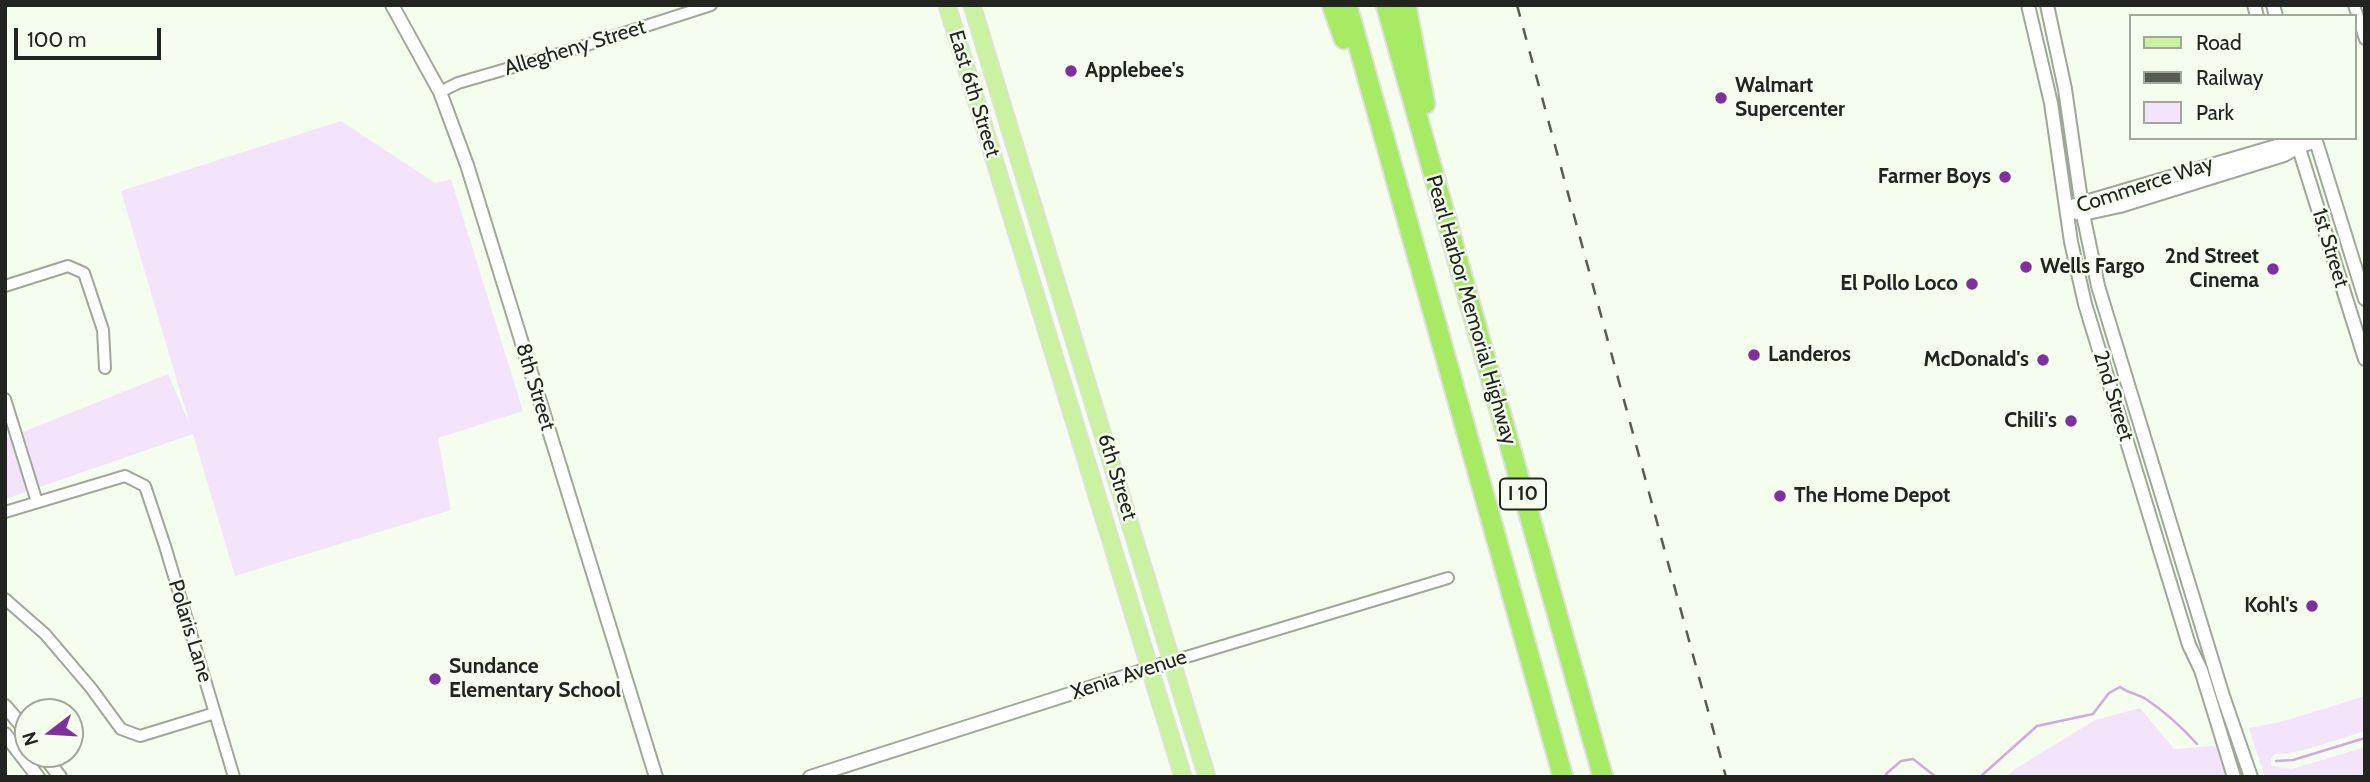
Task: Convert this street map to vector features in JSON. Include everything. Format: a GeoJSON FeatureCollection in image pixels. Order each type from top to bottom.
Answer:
{"type":"FeatureCollection","features":[{"type":"Feature","properties":{"kind":"highway"},"geometry":{"type":"LineString","coordinates":[[1332,5],[1408,229]]}},
{"type":"Feature","properties":{"kind":"highway","name":"Pearl Harbor Memorial Highway"},"geometry":{"type":"LineString","coordinates":[[1347,5],[1563,777]]}},
{"type":"Feature","properties":{"kind":"highway","name":"Pearl Harbor Memorial Highway"},"geometry":{"type":"LineString","coordinates":[[1386,5],[1603,777]]}},
{"type":"Feature","properties":{"kind":"highway"},"geometry":{"type":"LineString","coordinates":[[1406,5],[1443,212]]}},
{"type":"Feature","properties":{"kind":"main road","name":"East 6th Street"},"geometry":{"type":"LineString","coordinates":[[947,5],[1001,183]]}},
{"type":"Feature","properties":{"kind":"main road","name":"East 6th Street"},"geometry":{"type":"LineString","coordinates":[[972,5],[1025,178]]}},
{"type":"Feature","properties":{"kind":"main road","name":"6th Street"},"geometry":{"type":"LineString","coordinates":[[1025,178],[1207,777]]}},
{"type":"Feature","properties":{"kind":"main road","name":"6th Street"},"geometry":{"type":"LineString","coordinates":[[1001,183],[1183,777]]}},
{"type":"Feature","properties":{"kind":"street","name":"8th Street"},"geometry":{"type":"LineString","coordinates":[[393,5],[440,92],[467,165],[656,777]]}},
{"type":"Feature","properties":{"kind":"street","name":"Allegheny Street"},"geometry":{"type":"LineString","coordinates":[[440,92],[458,83],[711,5]]}},
{"type":"Feature","properties":{"kind":"street","name":"2nd Street"},"geometry":{"type":"LineString","coordinates":[[2028,5],[2051,103],[2066,211],[2085,304],[2189,645],[2212,704],[2234,777]]}},
{"type":"Feature","properties":{"kind":"street"},"geometry":{"type":"LineString","coordinates":[[2037,5],[2041,18],[2049,12]]}},
{"type":"Feature","properties":{"kind":"street"},"geometry":{"type":"LineString","coordinates":[[2354,5],[2365,39]]}},
{"type":"Feature","properties":{"kind":"street","name":"2nd Street"},"geometry":{"type":"LineString","coordinates":[[2049,12],[2066,89],[2082,208],[2098,286],[2251,777]]}},
{"type":"Feature","properties":{"kind":"street","name":"Commerce Way"},"geometry":{"type":"LineString","coordinates":[[2066,211],[2120,206],[2284,155],[2297,142],[2315,140]]}},
{"type":"Feature","properties":{"kind":"street","name":"1st Street"},"geometry":{"type":"LineString","coordinates":[[2315,140],[2365,299]]}},
{"type":"Feature","properties":{"kind":"street","name":"1st Street"},"geometry":{"type":"LineString","coordinates":[[2297,142],[2365,359]]}},
{"type":"Feature","properties":{"kind":"street"},"geometry":{"type":"LineString","coordinates":[[5,286],[68,266],[84,273],[103,330],[105,368]]}},
{"type":"Feature","properties":{"kind":"street"},"geometry":{"type":"LineString","coordinates":[[5,399],[37,502],[5,512]]}},
{"type":"Feature","properties":{"kind":"street","name":"Polaris Lane"},"geometry":{"type":"LineString","coordinates":[[37,502],[125,476],[145,486],[234,777]]}},
{"type":"Feature","properties":{"kind":"street","name":"Xenia Avenue"},"geometry":{"type":"LineString","coordinates":[[810,777],[1173,661],[1448,578]]}},
{"type":"Feature","properties":{"kind":"street"},"geometry":{"type":"LineString","coordinates":[[5,599],[45,634],[92,688],[121,729],[140,736],[215,713]]}},
{"type":"Feature","properties":{"kind":"street"},"geometry":{"type":"LineString","coordinates":[[5,731],[38,777]]}},
{"type":"Feature","properties":{"kind":"green space"},"geometry":{"type":"Polygon","coordinates":[[[341,121],[435,183],[451,179],[523,411],[438,438],[451,510],[235,576],[193,434],[5,499],[5,439],[168,374],[190,425],[121,191],[341,121]]]}},
{"type":"Feature","properties":{"kind":"green space"},"geometry":{"type":"Polygon","coordinates":[[[2365,696],[2365,731],[2305,750],[2276,753],[2271,759],[2271,766],[2292,769],[2365,747],[2365,777],[2265,777],[2249,728],[2281,722],[2365,696]]]}},
{"type":"Feature","properties":{"kind":"green space"},"geometry":{"type":"Polygon","coordinates":[[[2140,708],[2174,749],[2224,745],[2232,777],[2006,777],[2095,720],[2140,708]]]}},
{"type":"Feature","properties":{"kind":"waterway"},"geometry":{"type":"LineString","coordinates":[[1980,777],[2037,726],[2093,714],[2109,693],[2120,687],[2153,704],[2197,744]]}},
{"type":"Feature","properties":{"kind":"waterway"},"geometry":{"type":"LineString","coordinates":[[2276,761],[2293,760],[2365,738]]}},
{"type":"Feature","properties":{"kind":"waterway"},"geometry":{"type":"LineString","coordinates":[[1888,777],[1886,774],[1901,761],[1913,759],[1936,777]]}},
{"type":"Feature","properties":{"kind":"railway"},"geometry":{"type":"LineString","coordinates":[[1517,5],[1726,777]]}},
{"type":"Feature","properties":{"kind":"place","name":"Applebee's"},"geometry":{"type":"Point","coordinates":[1071,71]}},
{"type":"Feature","properties":{"kind":"place","name":"Walmart Supercenter"},"geometry":{"type":"Point","coordinates":[1721,98]}},
{"type":"Feature","properties":{"kind":"place","name":"Farmer Boys"},"geometry":{"type":"Point","coordinates":[2005,177]}},
{"type":"Feature","properties":{"kind":"place","name":"Wells Fargo"},"geometry":{"type":"Point","coordinates":[2026,267]}},
{"type":"Feature","properties":{"kind":"place","name":"2nd Street Cinema"},"geometry":{"type":"Point","coordinates":[2273,269]}},
{"type":"Feature","properties":{"kind":"place","name":"El Pollo Loco"},"geometry":{"type":"Point","coordinates":[1972,284]}},
{"type":"Feature","properties":{"kind":"place","name":"Landeros"},"geometry":{"type":"Point","coordinates":[1754,355]}},
{"type":"Feature","properties":{"kind":"place","name":"McDonald's"},"geometry":{"type":"Point","coordinates":[2043,360]}},
{"type":"Feature","properties":{"kind":"place","name":"Chili's"},"geometry":{"type":"Point","coordinates":[2071,421]}},
{"type":"Feature","properties":{"kind":"place","name":"The Home Depot"},"geometry":{"type":"Point","coordinates":[1780,496]}},
{"type":"Feature","properties":{"kind":"place","name":"Kohl's"},"geometry":{"type":"Point","coordinates":[2312,606]}},
{"type":"Feature","properties":{"kind":"place","name":"Sundance Elementary School"},"geometry":{"type":"Point","coordinates":[435,679]}}]}
